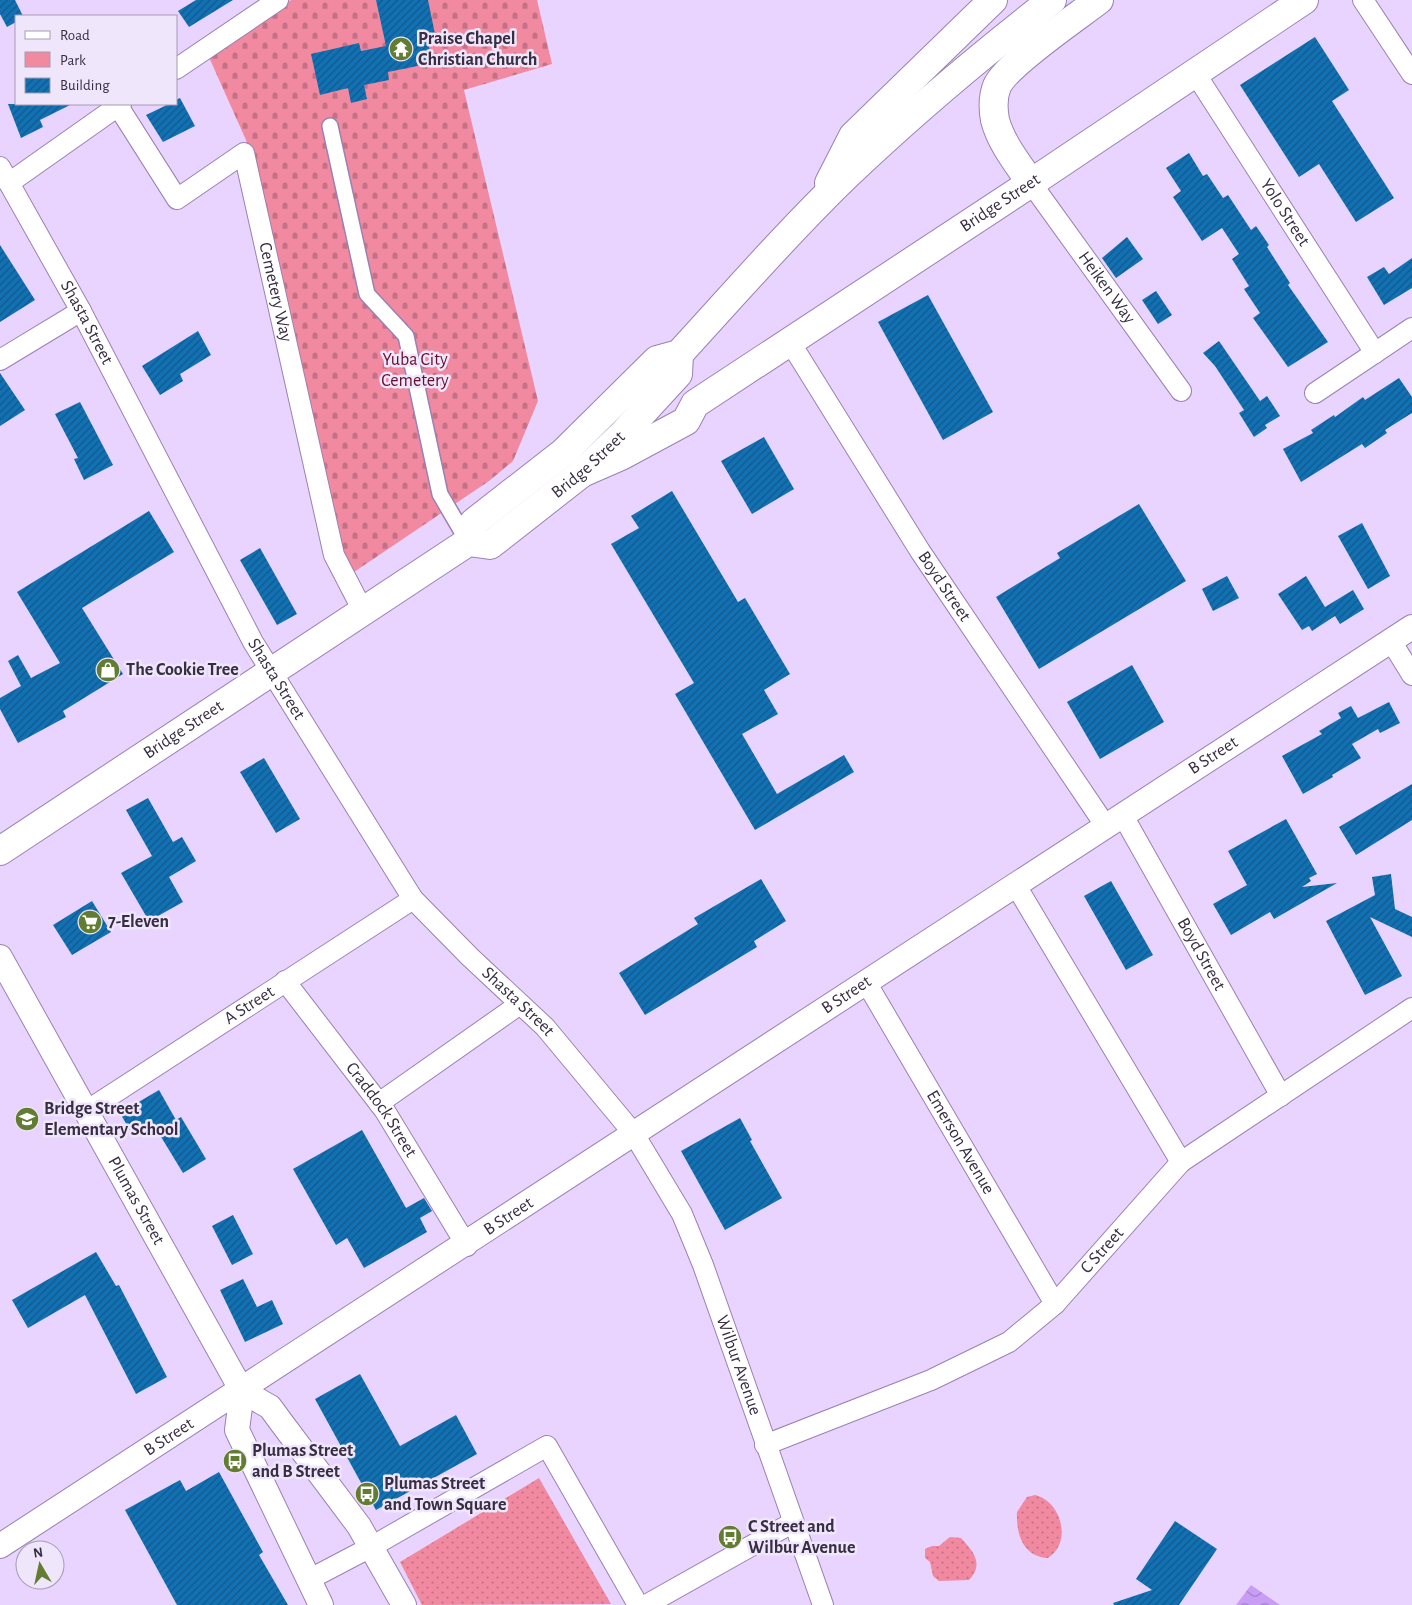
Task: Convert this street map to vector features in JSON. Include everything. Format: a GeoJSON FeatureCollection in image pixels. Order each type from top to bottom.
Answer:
{"type":"FeatureCollection","features":[{"type":"Feature","properties":{"kind":"main road"},"geometry":{"type":"LineString","coordinates":[[818,205],[853,136],[993,0]]}},
{"type":"Feature","properties":{"kind":"main road"},"geometry":{"type":"LineString","coordinates":[[679,354],[818,205],[933,96],[1052,0]]}},
{"type":"Feature","properties":{"kind":"main road"},"geometry":{"type":"LineString","coordinates":[[1031,183],[1008,148],[996,123],[994,104],[998,85],[1014,66],[1099,0]]}},
{"type":"Feature","properties":{"kind":"main road","name":"Bridge Street"},"geometry":{"type":"LineString","coordinates":[[582,473],[621,456],[686,421],[695,404],[1031,183],[1304,0]]}},
{"type":"Feature","properties":{"kind":"main road","name":"Bridge Street"},"geometry":{"type":"LineString","coordinates":[[0,851],[468,542],[490,545],[582,473],[638,418],[678,374],[679,354],[656,360],[564,452],[473,523],[468,542]]}},
{"type":"Feature","properties":{"kind":"street"},"geometry":{"type":"LineString","coordinates":[[178,68],[278,0]]}},
{"type":"Feature","properties":{"kind":"street"},"geometry":{"type":"LineString","coordinates":[[1363,0],[1412,74]]}},
{"type":"Feature","properties":{"kind":"street","name":"Yolo Street"},"geometry":{"type":"LineString","coordinates":[[1195,73],[1375,353]]}},
{"type":"Feature","properties":{"kind":"street"},"geometry":{"type":"LineString","coordinates":[[5,175],[119,105]]}},
{"type":"Feature","properties":{"kind":"street","name":"Cemetery Way"},"geometry":{"type":"LineString","coordinates":[[119,105],[177,199],[244,153],[334,555],[363,611]]}},
{"type":"Feature","properties":{"kind":"street"},"geometry":{"type":"LineString","coordinates":[[330,126],[367,294],[406,336],[440,494],[468,542]]}},
{"type":"Feature","properties":{"kind":"street","name":"Shasta Street"},"geometry":{"type":"LineString","coordinates":[[5,175],[80,311],[253,642],[413,899],[470,958],[545,1027],[634,1134]]}},
{"type":"Feature","properties":{"kind":"street","name":"Heiken Way"},"geometry":{"type":"LineString","coordinates":[[1031,183],[1181,391]]}},
{"type":"Feature","properties":{"kind":"street"},"geometry":{"type":"LineString","coordinates":[[0,360],[80,311]]}},
{"type":"Feature","properties":{"kind":"street"},"geometry":{"type":"LineString","coordinates":[[1315,393],[1412,328]]}},
{"type":"Feature","properties":{"kind":"street","name":"Boyd Street"},"geometry":{"type":"LineString","coordinates":[[790,342],[920,551],[1113,820],[1281,1096]]}},
{"type":"Feature","properties":{"kind":"street","name":"B Street"},"geometry":{"type":"LineString","coordinates":[[0,1546],[467,1246],[1015,884],[1412,627]]}},
{"type":"Feature","properties":{"kind":"street"},"geometry":{"type":"LineString","coordinates":[[1391,641],[1412,675]]}},
{"type":"Feature","properties":{"kind":"street"},"geometry":{"type":"LineString","coordinates":[[1015,884],[1181,1162]]}},
{"type":"Feature","properties":{"kind":"street","name":"A Street"},"geometry":{"type":"LineString","coordinates":[[85,1112],[413,899]]}},
{"type":"Feature","properties":{"kind":"street","name":"Plumas Street"},"geometry":{"type":"LineString","coordinates":[[0,957],[242,1391]]}},
{"type":"Feature","properties":{"kind":"street","name":"Craddock Street"},"geometry":{"type":"LineString","coordinates":[[286,981],[379,1103],[467,1246]]}},
{"type":"Feature","properties":{"kind":"street","name":"Emerson Avenue"},"geometry":{"type":"LineString","coordinates":[[866,982],[1055,1304]]}},
{"type":"Feature","properties":{"kind":"street"},"geometry":{"type":"LineString","coordinates":[[379,1103],[520,1004]]}},
{"type":"Feature","properties":{"kind":"street","name":"C Street"},"geometry":{"type":"LineString","coordinates":[[765,1445],[931,1380],[1009,1342],[1055,1304],[1181,1162],[1412,1008]]}},
{"type":"Feature","properties":{"kind":"street","name":"Wilbur Avenue"},"geometry":{"type":"LineString","coordinates":[[634,1134],[682,1214],[700,1256],[792,1523],[823,1605]]}},
{"type":"Feature","properties":{"kind":"street"},"geometry":{"type":"LineString","coordinates":[[321,1605],[237,1430],[242,1391],[270,1407],[359,1526],[404,1605]]}},
{"type":"Feature","properties":{"kind":"street"},"geometry":{"type":"LineString","coordinates":[[308,1580],[371,1547],[547,1446],[638,1605]]}},
{"type":"Feature","properties":{"kind":"street"},"geometry":{"type":"LineString","coordinates":[[646,1605],[792,1523]]}},
{"type":"Feature","properties":{"kind":"green space","name":"Yuba City Cemetery"},"geometry":{"type":"Polygon","coordinates":[[[291,0],[537,0],[552,64],[464,90],[538,401],[513,461],[489,481],[354,572],[341,552],[246,140],[208,55],[291,0]]]}},
{"type":"Feature","properties":{"kind":"green space"},"geometry":{"type":"Polygon","coordinates":[[[539,1478],[611,1604],[422,1605],[400,1562],[539,1478]]]}},
{"type":"Feature","properties":{"kind":"green space"},"geometry":{"type":"Polygon","coordinates":[[[1035,1495],[1052,1505],[1061,1523],[1062,1533],[1060,1542],[1056,1551],[1048,1558],[1039,1557],[1027,1549],[1018,1528],[1017,1512],[1027,1497],[1035,1495]]]}},
{"type":"Feature","properties":{"kind":"green space"},"geometry":{"type":"Polygon","coordinates":[[[950,1537],[961,1538],[976,1558],[976,1569],[969,1580],[939,1581],[933,1576],[930,1562],[925,1558],[925,1549],[939,1546],[950,1537]]]}},
{"type":"Feature","properties":{"kind":"water"},"geometry":{"type":"Polygon","coordinates":[[[1251,1585],[1280,1605],[1236,1605],[1251,1585]]]}},
{"type":"Feature","properties":{"kind":"building"},"geometry":{"type":"Polygon","coordinates":[[[0,0],[15,0],[22,15],[15,15],[15,23],[7,27],[0,14],[0,0]]]}},
{"type":"Feature","properties":{"kind":"building"},"geometry":{"type":"Polygon","coordinates":[[[196,0],[233,0],[189,27],[178,11],[196,0]]]}},
{"type":"Feature","properties":{"kind":"building","name":"Praise Chapel Christian Church"},"geometry":{"type":"Polygon","coordinates":[[[376,0],[428,0],[436,39],[428,41],[432,63],[388,72],[389,80],[364,85],[367,99],[351,103],[348,88],[320,95],[311,54],[359,43],[361,51],[386,46],[376,0]]]}},
{"type":"Feature","properties":{"kind":"building"},"geometry":{"type":"Polygon","coordinates":[[[1315,37],[1349,90],[1332,101],[1394,198],[1356,222],[1319,164],[1299,177],[1240,85],[1315,37]]]}},
{"type":"Feature","properties":{"kind":"building"},"geometry":{"type":"Polygon","coordinates":[[[180,98],[195,126],[163,142],[146,115],[167,105],[178,105],[178,99],[180,98]]]}},
{"type":"Feature","properties":{"kind":"building"},"geometry":{"type":"Polygon","coordinates":[[[8,104],[70,105],[40,120],[43,127],[21,138],[8,104]]]}},
{"type":"Feature","properties":{"kind":"building"},"geometry":{"type":"Polygon","coordinates":[[[1189,153],[1203,176],[1207,174],[1223,198],[1228,195],[1251,230],[1256,226],[1290,283],[1288,285],[1328,342],[1288,367],[1253,318],[1260,313],[1244,289],[1249,286],[1232,259],[1239,254],[1222,228],[1202,241],[1173,197],[1181,191],[1166,168],[1189,153]]]}},
{"type":"Feature","properties":{"kind":"building"},"geometry":{"type":"Polygon","coordinates":[[[1127,237],[1143,259],[1116,278],[1102,258],[1127,237]]]}},
{"type":"Feature","properties":{"kind":"building"},"geometry":{"type":"Polygon","coordinates":[[[0,245],[35,300],[0,322],[0,245]]]}},
{"type":"Feature","properties":{"kind":"building"},"geometry":{"type":"Polygon","coordinates":[[[1412,258],[1412,288],[1384,305],[1367,277],[1384,267],[1389,274],[1412,258]]]}},
{"type":"Feature","properties":{"kind":"building"},"geometry":{"type":"Polygon","coordinates":[[[1156,291],[1172,315],[1158,324],[1142,300],[1156,291]]]}},
{"type":"Feature","properties":{"kind":"building"},"geometry":{"type":"Polygon","coordinates":[[[928,295],[993,412],[943,440],[878,322],[928,295]]]}},
{"type":"Feature","properties":{"kind":"building"},"geometry":{"type":"Polygon","coordinates":[[[198,331],[211,355],[180,374],[183,381],[160,395],[142,366],[198,331]]]}},
{"type":"Feature","properties":{"kind":"building"},"geometry":{"type":"Polygon","coordinates":[[[1219,341],[1260,401],[1267,396],[1280,416],[1265,425],[1267,428],[1254,437],[1239,413],[1244,410],[1215,366],[1203,353],[1219,341]]]}},
{"type":"Feature","properties":{"kind":"building"},"geometry":{"type":"Polygon","coordinates":[[[0,373],[25,410],[0,426],[0,373]]]}},
{"type":"Feature","properties":{"kind":"building"},"geometry":{"type":"Polygon","coordinates":[[[1399,378],[1412,397],[1412,413],[1385,430],[1387,433],[1365,448],[1362,444],[1301,482],[1283,449],[1313,433],[1311,430],[1334,415],[1335,417],[1363,397],[1365,400],[1399,378]]]}},
{"type":"Feature","properties":{"kind":"building"},"geometry":{"type":"Polygon","coordinates":[[[80,402],[113,465],[84,480],[74,459],[78,458],[55,414],[80,402]]]}},
{"type":"Feature","properties":{"kind":"building"},"geometry":{"type":"Polygon","coordinates":[[[764,437],[794,489],[752,514],[721,461],[764,437]]]}},
{"type":"Feature","properties":{"kind":"building"},"geometry":{"type":"Polygon","coordinates":[[[672,491],[738,602],[745,598],[790,674],[764,690],[778,714],[742,734],[777,794],[844,755],[854,772],[755,830],[675,694],[694,683],[611,544],[639,528],[631,516],[672,491]]]}},
{"type":"Feature","properties":{"kind":"building"},"geometry":{"type":"Polygon","coordinates":[[[1139,504],[1186,581],[1039,669],[996,597],[1060,558],[1057,553],[1139,504]]]}},
{"type":"Feature","properties":{"kind":"building"},"geometry":{"type":"Polygon","coordinates":[[[149,511],[174,552],[82,608],[123,674],[63,711],[66,717],[18,743],[0,709],[0,698],[21,686],[8,661],[18,655],[31,678],[60,663],[17,592],[149,511]]]}},
{"type":"Feature","properties":{"kind":"building"},"geometry":{"type":"Polygon","coordinates":[[[1362,523],[1390,576],[1368,589],[1338,536],[1362,523]]]}},
{"type":"Feature","properties":{"kind":"building"},"geometry":{"type":"Polygon","coordinates":[[[260,548],[297,614],[277,625],[240,560],[260,548]]]}},
{"type":"Feature","properties":{"kind":"building"},"geometry":{"type":"Polygon","coordinates":[[[1227,576],[1239,598],[1213,611],[1202,589],[1227,576]]]}},
{"type":"Feature","properties":{"kind":"building"},"geometry":{"type":"Polygon","coordinates":[[[1306,576],[1325,607],[1353,590],[1364,609],[1340,624],[1335,616],[1312,631],[1309,626],[1302,630],[1278,594],[1306,576]]]}},
{"type":"Feature","properties":{"kind":"building"},"geometry":{"type":"Polygon","coordinates":[[[1132,665],[1164,722],[1100,759],[1067,702],[1132,665]]]}},
{"type":"Feature","properties":{"kind":"building"},"geometry":{"type":"Polygon","coordinates":[[[1389,702],[1400,723],[1380,733],[1378,729],[1352,744],[1361,758],[1303,794],[1282,756],[1322,734],[1319,731],[1341,718],[1338,713],[1351,706],[1358,718],[1389,702]]]}},
{"type":"Feature","properties":{"kind":"building"},"geometry":{"type":"Polygon","coordinates":[[[264,758],[300,819],[276,833],[240,772],[264,758]]]}},
{"type":"Feature","properties":{"kind":"building"},"geometry":{"type":"Polygon","coordinates":[[[1412,784],[1412,820],[1356,855],[1339,827],[1412,784]]]}},
{"type":"Feature","properties":{"kind":"building"},"geometry":{"type":"Polygon","coordinates":[[[148,798],[173,842],[182,837],[196,861],[169,877],[183,902],[149,921],[121,873],[152,856],[126,810],[148,798]]]}},
{"type":"Feature","properties":{"kind":"building"},"geometry":{"type":"Polygon","coordinates":[[[1286,819],[1317,874],[1309,878],[1311,881],[1302,887],[1337,883],[1274,919],[1270,912],[1231,935],[1213,904],[1247,885],[1228,851],[1286,819]]]}},
{"type":"Feature","properties":{"kind":"building"},"geometry":{"type":"Polygon","coordinates":[[[1391,874],[1395,909],[1412,917],[1412,937],[1370,917],[1402,976],[1365,995],[1326,921],[1375,895],[1372,877],[1391,874]]]}},
{"type":"Feature","properties":{"kind":"building"},"geometry":{"type":"Polygon","coordinates":[[[761,879],[786,921],[754,941],[757,947],[645,1015],[619,973],[698,924],[694,918],[761,879]]]}},
{"type":"Feature","properties":{"kind":"building"},"geometry":{"type":"Polygon","coordinates":[[[1111,881],[1153,955],[1126,970],[1084,896],[1111,881]]]}},
{"type":"Feature","properties":{"kind":"building"},"geometry":{"type":"Polygon","coordinates":[[[92,901],[111,932],[72,955],[53,925],[92,901]]]}},
{"type":"Feature","properties":{"kind":"building"},"geometry":{"type":"Polygon","coordinates":[[[159,1090],[176,1120],[181,1117],[206,1159],[183,1173],[152,1122],[132,1134],[120,1113],[159,1090]]]}},
{"type":"Feature","properties":{"kind":"building"},"geometry":{"type":"Polygon","coordinates":[[[740,1118],[752,1140],[750,1141],[782,1198],[725,1230],[681,1151],[740,1118]]]}},
{"type":"Feature","properties":{"kind":"building"},"geometry":{"type":"Polygon","coordinates":[[[362,1130],[406,1208],[424,1198],[432,1211],[420,1218],[427,1232],[364,1268],[347,1238],[336,1245],[293,1169],[362,1130]]]}},
{"type":"Feature","properties":{"kind":"building"},"geometry":{"type":"Polygon","coordinates":[[[233,1215],[253,1254],[232,1265],[212,1226],[233,1215]]]}},
{"type":"Feature","properties":{"kind":"building"},"geometry":{"type":"Polygon","coordinates":[[[96,1252],[116,1286],[119,1285],[167,1377],[136,1394],[85,1295],[28,1328],[12,1300],[96,1252]]]}},
{"type":"Feature","properties":{"kind":"building"},"geometry":{"type":"Polygon","coordinates":[[[243,1279],[257,1307],[272,1300],[283,1324],[245,1342],[220,1290],[243,1279]]]}},
{"type":"Feature","properties":{"kind":"building"},"geometry":{"type":"Polygon","coordinates":[[[360,1374],[400,1446],[456,1415],[477,1454],[376,1510],[315,1399],[360,1374]]]}},
{"type":"Feature","properties":{"kind":"building"},"geometry":{"type":"Polygon","coordinates":[[[219,1472],[263,1552],[259,1555],[288,1605],[177,1605],[125,1510],[180,1480],[186,1491],[219,1472]]]}},
{"type":"Feature","properties":{"kind":"building"},"geometry":{"type":"Polygon","coordinates":[[[1175,1521],[1217,1549],[1179,1605],[1114,1605],[1113,1603],[1152,1590],[1136,1579],[1175,1521]]]}},
{"type":"Feature","properties":{"kind":"place","name":"Praise Chapel Christian Church"},"geometry":{"type":"Point","coordinates":[401,49]}},
{"type":"Feature","properties":{"kind":"place","name":"The Cookie Tree"},"geometry":{"type":"Point","coordinates":[108,670]}},
{"type":"Feature","properties":{"kind":"place","name":"7-Eleven"},"geometry":{"type":"Point","coordinates":[90,922]}},
{"type":"Feature","properties":{"kind":"place","name":"Bridge Street Elementary School"},"geometry":{"type":"Point","coordinates":[27,1119]}},
{"type":"Feature","properties":{"kind":"place","name":"Plumas Street and B Street"},"geometry":{"type":"Point","coordinates":[235,1461]}},
{"type":"Feature","properties":{"kind":"place","name":"Plumas Street and Town Square"},"geometry":{"type":"Point","coordinates":[367,1494]}},
{"type":"Feature","properties":{"kind":"place","name":"C Street and Wilbur Avenue"},"geometry":{"type":"Point","coordinates":[730,1537]}}]}
